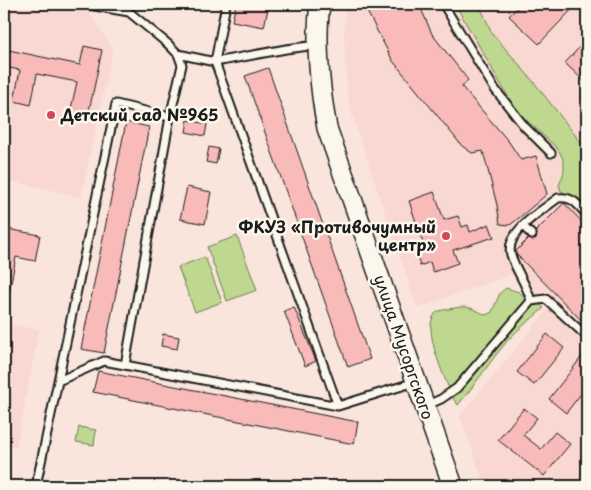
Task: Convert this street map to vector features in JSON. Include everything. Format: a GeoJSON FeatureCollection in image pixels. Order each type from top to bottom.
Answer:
{"type":"FeatureCollection","features":[{"type":"Feature","properties":{"kind":"street","name":"улица Мусоргского"},"geometry":{"type":"LineString","coordinates":[[320,4],[322,98],[327,128],[453,486]]}},
{"type":"Feature","properties":{"kind":"lane"},"geometry":{"type":"LineString","coordinates":[[83,4],[129,12],[168,44],[178,54],[182,65],[170,116],[126,365]]}},
{"type":"Feature","properties":{"kind":"lane"},"geometry":{"type":"LineString","coordinates":[[226,4],[215,62],[338,406]]}},
{"type":"Feature","properties":{"kind":"lane"},"geometry":{"type":"LineString","coordinates":[[443,4],[494,88],[524,126],[551,153]]}},
{"type":"Feature","properties":{"kind":"lane"},"geometry":{"type":"LineString","coordinates":[[178,54],[215,62],[320,44]]}},
{"type":"Feature","properties":{"kind":"lane"},"geometry":{"type":"LineString","coordinates":[[36,486],[116,104],[170,116]]}},
{"type":"Feature","properties":{"kind":"lane"},"geometry":{"type":"LineString","coordinates":[[531,301],[510,253],[512,240],[518,230],[558,198],[566,197],[572,200],[587,215]]}},
{"type":"Feature","properties":{"kind":"lane"},"geometry":{"type":"LineString","coordinates":[[523,226],[532,235]]}},
{"type":"Feature","properties":{"kind":"lane"},"geometry":{"type":"LineString","coordinates":[[425,406],[441,399],[456,388],[531,301],[546,300],[583,333]]}},
{"type":"Feature","properties":{"kind":"lane"},"geometry":{"type":"LineString","coordinates":[[58,381],[104,361],[338,406],[416,381]]}},
{"type":"Feature","properties":{"kind":"shaded area","name":"Детский сад №965"},"geometry":{"type":"Polygon","coordinates":[[[4,4],[51,4],[89,11],[113,50],[81,197],[4,180],[4,4]]]}},
{"type":"Feature","properties":{"kind":"shaded area"},"geometry":{"type":"Polygon","coordinates":[[[345,4],[587,4],[587,486],[485,486],[460,416],[548,309],[511,275],[417,308],[352,115],[347,93],[344,38],[345,4]]]}},
{"type":"Feature","properties":{"kind":"shaded area"},"geometry":{"type":"Polygon","coordinates":[[[4,323],[39,330],[16,448],[4,446],[4,323]]]}},
{"type":"Feature","properties":{"kind":"green space"},"geometry":{"type":"Polygon","coordinates":[[[455,4],[479,4],[492,33],[533,81],[579,140],[587,146],[587,207],[561,191],[559,185],[564,166],[560,153],[522,116],[510,100],[455,4]]]}},
{"type":"Feature","properties":{"kind":"green space"},"geometry":{"type":"Polygon","coordinates":[[[237,236],[257,290],[227,301],[207,247],[237,236]]]}},
{"type":"Feature","properties":{"kind":"green space"},"geometry":{"type":"Polygon","coordinates":[[[205,257],[222,302],[195,312],[178,267],[205,257]]]}},
{"type":"Feature","properties":{"kind":"green space"},"geometry":{"type":"Polygon","coordinates":[[[506,288],[519,292],[529,301],[539,304],[544,308],[508,340],[458,405],[441,369],[433,343],[432,321],[438,312],[460,307],[472,309],[486,315],[492,312],[500,293],[506,288]]]}},
{"type":"Feature","properties":{"kind":"green space"},"geometry":{"type":"Polygon","coordinates":[[[79,427],[96,430],[94,445],[76,442],[79,427]]]}},
{"type":"Feature","properties":{"kind":"building"},"geometry":{"type":"Polygon","coordinates":[[[236,4],[269,4],[264,27],[232,21],[236,4]]]}},
{"type":"Feature","properties":{"kind":"building"},"geometry":{"type":"Polygon","coordinates":[[[363,4],[419,4],[432,34],[468,80],[462,87],[509,142],[521,160],[536,156],[547,194],[510,225],[500,224],[483,151],[472,153],[462,146],[393,61],[363,4]]]}},
{"type":"Feature","properties":{"kind":"building"},"geometry":{"type":"Polygon","coordinates":[[[521,4],[577,4],[539,44],[509,16],[521,4]]]}},
{"type":"Feature","properties":{"kind":"building"},"geometry":{"type":"Polygon","coordinates":[[[587,39],[587,84],[565,63],[587,39]]]}},
{"type":"Feature","properties":{"kind":"building"},"geometry":{"type":"Polygon","coordinates":[[[84,46],[102,50],[88,116],[70,113],[77,82],[37,74],[31,105],[14,101],[20,70],[4,67],[4,49],[80,65],[84,46]]]}},
{"type":"Feature","properties":{"kind":"building"},"geometry":{"type":"Polygon","coordinates":[[[268,68],[370,359],[348,367],[245,76],[268,68]]]}},
{"type":"Feature","properties":{"kind":"building"},"geometry":{"type":"Polygon","coordinates":[[[188,120],[207,124],[205,136],[186,132],[188,120]]]}},
{"type":"Feature","properties":{"kind":"building"},"geometry":{"type":"Polygon","coordinates":[[[126,122],[149,127],[104,353],[81,349],[126,122]]]}},
{"type":"Feature","properties":{"kind":"building"},"geometry":{"type":"Polygon","coordinates":[[[209,147],[219,149],[216,164],[206,162],[209,147]]]}},
{"type":"Feature","properties":{"kind":"building"},"geometry":{"type":"Polygon","coordinates":[[[187,187],[211,192],[205,224],[180,219],[187,187]]]}},
{"type":"Feature","properties":{"kind":"building"},"geometry":{"type":"Polygon","coordinates":[[[434,192],[444,220],[458,216],[462,227],[468,225],[470,232],[489,224],[494,237],[453,250],[458,263],[433,272],[430,262],[420,266],[416,252],[425,249],[409,201],[434,192]]]}},
{"type":"Feature","properties":{"kind":"building"},"geometry":{"type":"Polygon","coordinates":[[[564,203],[587,227],[587,326],[516,254],[516,251],[528,239],[533,240],[536,238],[536,231],[564,203]]]}},
{"type":"Feature","properties":{"kind":"building"},"geometry":{"type":"Polygon","coordinates":[[[7,229],[40,235],[35,261],[16,257],[9,293],[4,292],[4,248],[7,229]]]}},
{"type":"Feature","properties":{"kind":"building"},"geometry":{"type":"Polygon","coordinates":[[[294,307],[316,361],[305,366],[284,311],[294,307]]]}},
{"type":"Feature","properties":{"kind":"building"},"geometry":{"type":"Polygon","coordinates":[[[163,334],[179,337],[177,349],[161,346],[163,334]]]}},
{"type":"Feature","properties":{"kind":"building"},"geometry":{"type":"Polygon","coordinates":[[[547,334],[564,348],[534,385],[517,372],[547,334]]]}},
{"type":"Feature","properties":{"kind":"building"},"geometry":{"type":"Polygon","coordinates":[[[587,350],[587,386],[566,413],[549,399],[587,350]]]}},
{"type":"Feature","properties":{"kind":"building"},"geometry":{"type":"Polygon","coordinates":[[[98,371],[358,422],[354,444],[93,392],[98,371]]]}},
{"type":"Feature","properties":{"kind":"building"},"geometry":{"type":"Polygon","coordinates":[[[524,408],[537,418],[523,435],[541,449],[555,432],[570,444],[544,476],[498,440],[524,408]]]}},
{"type":"Feature","properties":{"kind":"place","name":"Детский сад №965"},"geometry":{"type":"Point","coordinates":[51,115]}},
{"type":"Feature","properties":{"kind":"place","name":"ФКУЗ «Противочумный центр»"},"geometry":{"type":"Point","coordinates":[446,236]}}]}
